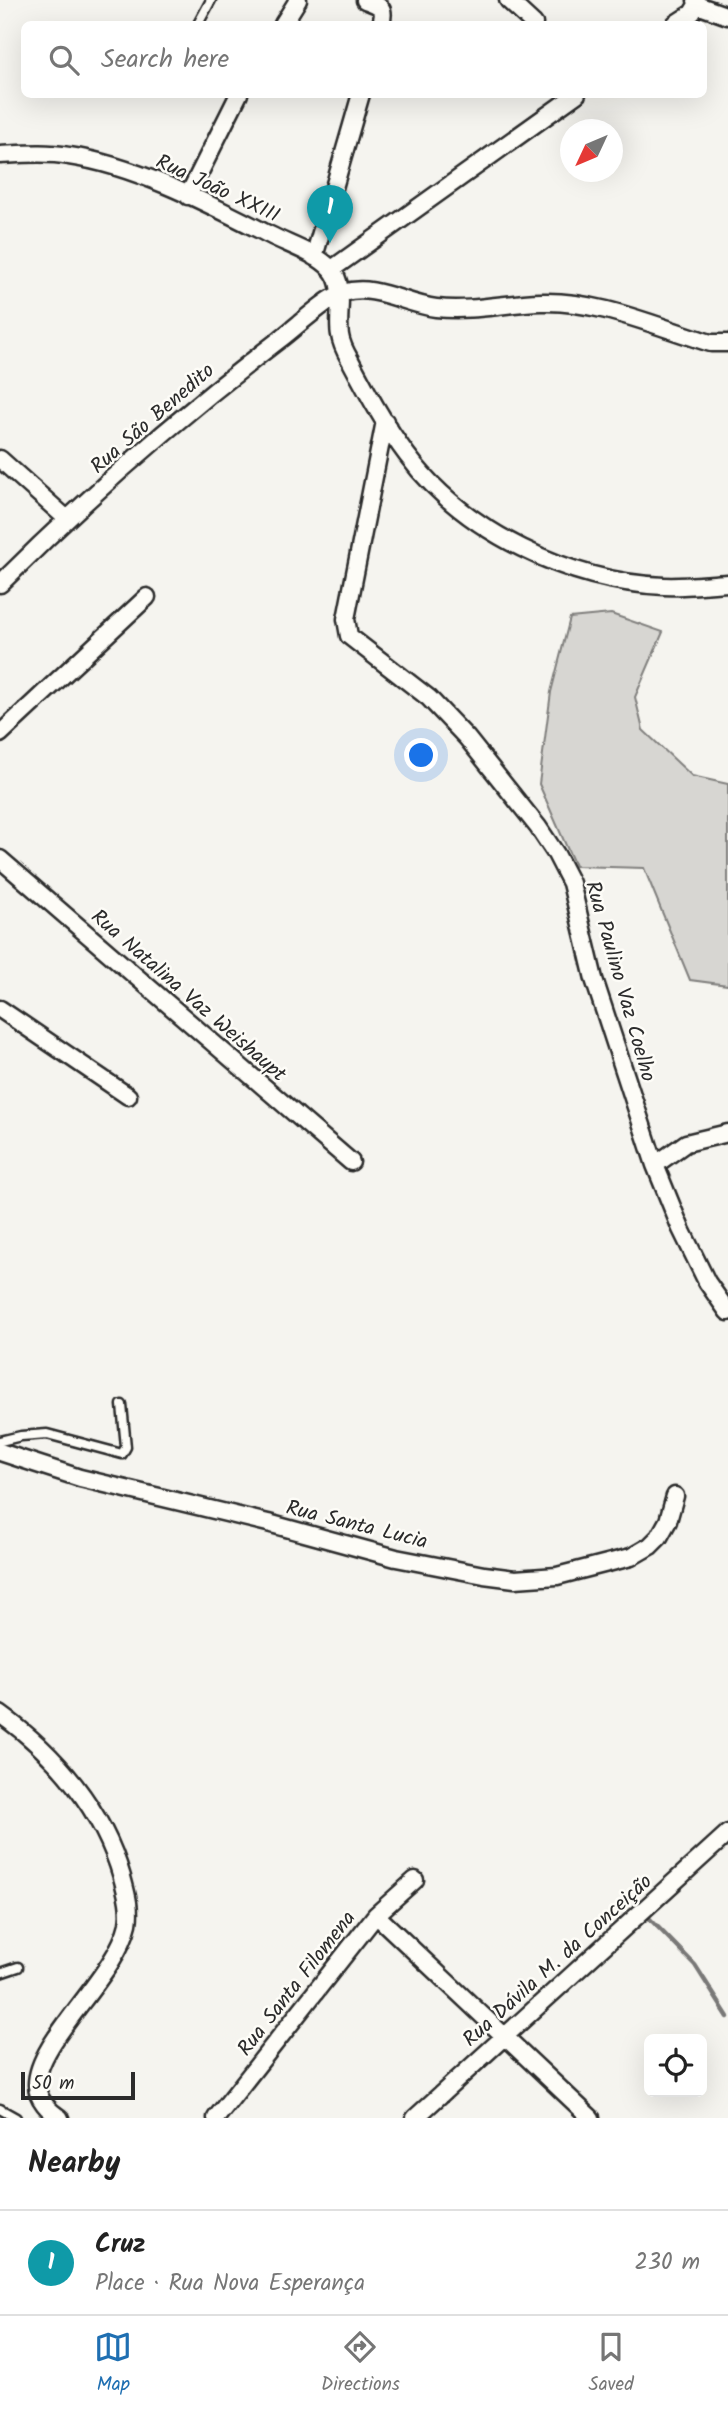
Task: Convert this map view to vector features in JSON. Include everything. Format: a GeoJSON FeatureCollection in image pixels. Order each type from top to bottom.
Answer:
{"type":"FeatureCollection","features":[{"type":"Feature","properties":{"kind":"street"},"geometry":{"type":"LineString","coordinates":[[285,21],[296,0]]}},
{"type":"Feature","properties":{"kind":"street"},"geometry":{"type":"LineString","coordinates":[[365,0],[379,6],[383,15],[382,21]]}},
{"type":"Feature","properties":{"kind":"street"},"geometry":{"type":"LineString","coordinates":[[508,0],[531,21]]}},
{"type":"Feature","properties":{"kind":"street"},"geometry":{"type":"LineString","coordinates":[[680,21],[692,13],[697,2],[728,16]]}},
{"type":"Feature","properties":{"kind":"street"},"geometry":{"type":"LineString","coordinates":[[188,196],[235,98]]}},
{"type":"Feature","properties":{"kind":"street"},"geometry":{"type":"LineString","coordinates":[[314,257],[359,98]]}},
{"type":"Feature","properties":{"kind":"street"},"geometry":{"type":"LineString","coordinates":[[571,98],[332,269],[340,293],[340,335],[349,357],[408,456],[433,485],[472,519],[510,544],[610,579],[664,586],[728,583]]}},
{"type":"Feature","properties":{"kind":"street","name":"Rua João XXIII"},"geometry":{"type":"LineString","coordinates":[[0,155],[68,155],[134,172],[314,257],[332,269]]}},
{"type":"Feature","properties":{"kind":"street"},"geometry":{"type":"LineString","coordinates":[[340,293],[359,289],[371,290],[434,307],[482,309],[542,302],[592,307],[711,343],[728,351]]}},
{"type":"Feature","properties":{"kind":"street","name":"Rua São Benedito"},"geometry":{"type":"LineString","coordinates":[[0,584],[67,519],[229,378],[340,293]]}},
{"type":"Feature","properties":{"kind":"street"},"geometry":{"type":"LineString","coordinates":[[711,343],[728,343]]}},
{"type":"Feature","properties":{"kind":"street","name":"Rua Paulino Vaz Coelho"},"geometry":{"type":"LineString","coordinates":[[385,421],[346,619],[349,636],[391,667],[438,708],[467,738],[556,854],[571,883],[594,979],[655,1165],[681,1229],[707,1282],[728,1312]]}},
{"type":"Feature","properties":{"kind":"street"},"geometry":{"type":"LineString","coordinates":[[0,458],[67,519]]}},
{"type":"Feature","properties":{"kind":"street"},"geometry":{"type":"LineString","coordinates":[[0,734],[147,597]]}},
{"type":"Feature","properties":{"kind":"street","name":"Rua Natalina Vaz Weishaupt"},"geometry":{"type":"LineString","coordinates":[[0,859],[351,1162]]}},
{"type":"Feature","properties":{"kind":"street"},"geometry":{"type":"LineString","coordinates":[[0,1009],[128,1096]]}},
{"type":"Feature","properties":{"kind":"street"},"geometry":{"type":"LineString","coordinates":[[655,1165],[686,1143],[728,1133]]}},
{"type":"Feature","properties":{"kind":"street","name":"Rua Santa Lucia"},"geometry":{"type":"LineString","coordinates":[[0,1452],[80,1478],[268,1523],[396,1558],[515,1579],[557,1576],[631,1557],[659,1537],[668,1521],[675,1496]]}},
{"type":"Feature","properties":{"kind":"street"},"geometry":{"type":"LineString","coordinates":[[0,1714],[26,1732],[60,1766],[95,1815],[116,1857],[128,1899],[129,1921],[122,1945],[51,2046],[38,2073],[40,2097],[49,2110],[60,2118]]}},
{"type":"Feature","properties":{"kind":"street","name":"Rua Dávila M. da Conceição"},"geometry":{"type":"LineString","coordinates":[[415,2118],[728,1833]]}},
{"type":"Feature","properties":{"kind":"street","name":"Rua Santa Filomena"},"geometry":{"type":"LineString","coordinates":[[216,2118],[376,1915],[415,1880]]}},
{"type":"Feature","properties":{"kind":"street"},"geometry":{"type":"LineString","coordinates":[[376,1915],[591,2118]]}},
{"type":"Feature","properties":{"kind":"lane"},"geometry":{"type":"LineString","coordinates":[[200,21],[211,0]]}},
{"type":"Feature","properties":{"kind":"lane"},"geometry":{"type":"LineString","coordinates":[[0,1441],[47,1434],[122,1454],[126,1447],[122,1405]]}},
{"type":"Feature","properties":{"kind":"lane"},"geometry":{"type":"LineString","coordinates":[[0,1973],[18,1967]]}},
{"type":"Feature","properties":{"kind":"lane"},"geometry":{"type":"LineString","coordinates":[[0,2109],[16,2118]]}},
{"type":"Feature","properties":{"kind":"shaded area"},"geometry":{"type":"Polygon","coordinates":[[[611,614],[663,632],[635,697],[643,730],[692,776],[728,784],[728,985],[690,980],[644,868],[575,866],[539,784],[551,692],[570,618],[611,614]]]}},
{"type":"Feature","properties":{"kind":"waterway"},"geometry":{"type":"LineString","coordinates":[[650,1919],[695,1965],[728,2017]]}},
{"type":"Feature","properties":{"kind":"place","name":"Cruz"},"geometry":{"type":"Point","coordinates":[330,243]}}]}
